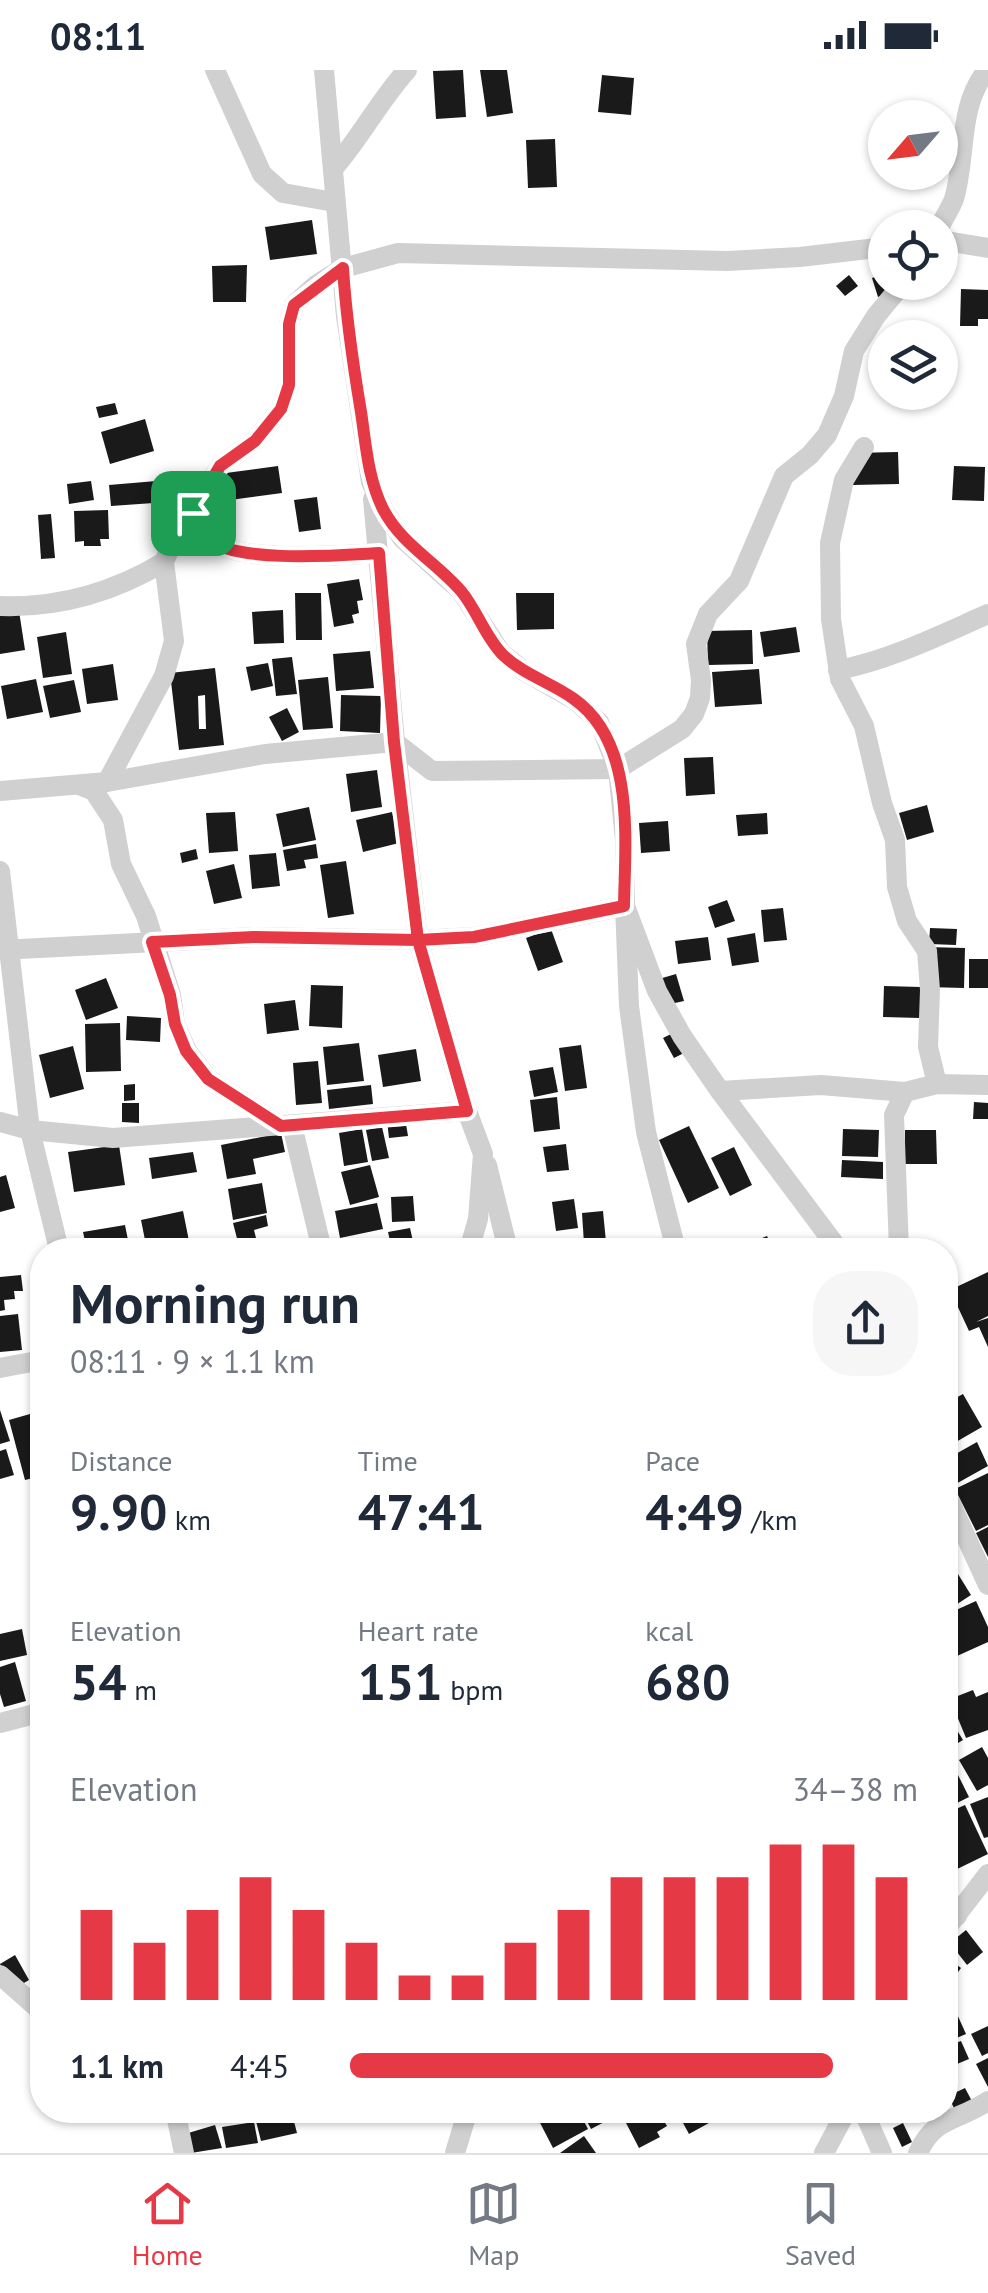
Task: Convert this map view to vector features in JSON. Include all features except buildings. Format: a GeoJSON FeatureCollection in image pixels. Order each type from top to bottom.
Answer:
{"type":"FeatureCollection","features":[{"type":"Feature","properties":{"kind":"street"},"geometry":{"type":"LineString","coordinates":[[215,70],[262,174],[283,194],[334,202]]}},
{"type":"Feature","properties":{"kind":"street"},"geometry":{"type":"LineString","coordinates":[[324,70],[346,316],[372,482],[394,742],[418,940],[505,1238]]}},
{"type":"Feature","properties":{"kind":"street"},"geometry":{"type":"LineString","coordinates":[[334,168],[360,137],[394,70]]}},
{"type":"Feature","properties":{"kind":"street"},"geometry":{"type":"LineString","coordinates":[[382,98],[407,70]]}},
{"type":"Feature","properties":{"kind":"street"},"geometry":{"type":"LineString","coordinates":[[948,210],[954,198],[963,127],[976,83],[986,70]]}},
{"type":"Feature","properties":{"kind":"street"},"geometry":{"type":"LineString","coordinates":[[958,243],[988,248]]}},
{"type":"Feature","properties":{"kind":"street"},"geometry":{"type":"LineString","coordinates":[[108,782],[164,676],[174,641],[164,562],[173,541],[220,466],[255,441],[281,409],[289,385],[289,324],[294,305],[343,268],[398,253],[726,260],[868,249]]}},
{"type":"Feature","properties":{"kind":"street"},"geometry":{"type":"LineString","coordinates":[[402,797],[432,772],[618,769],[682,728],[694,714],[700,698],[696,644],[708,614],[739,581],[779,484],[827,434],[844,396],[854,351],[891,300]]}},
{"type":"Feature","properties":{"kind":"street"},"geometry":{"type":"LineString","coordinates":[[864,447],[844,480],[830,543],[830,601],[838,670],[844,692],[864,726],[895,840],[897,888],[907,921],[926,951],[930,990],[928,1047],[936,1084]]}},
{"type":"Feature","properties":{"kind":"street"},"geometry":{"type":"LineString","coordinates":[[372,482],[384,511],[402,538],[461,591],[501,653],[524,671],[576,700],[599,722],[618,769],[625,840],[629,1006],[646,1132],[673,1238]]}},
{"type":"Feature","properties":{"kind":"street"},"geometry":{"type":"LineString","coordinates":[[193,513],[208,538],[234,551],[280,556],[379,553]]}},
{"type":"Feature","properties":{"kind":"street"},"geometry":{"type":"LineString","coordinates":[[0,606],[76,600],[137,578],[164,562]]}},
{"type":"Feature","properties":{"kind":"street"},"geometry":{"type":"LineString","coordinates":[[838,670],[916,646],[988,614]]}},
{"type":"Feature","properties":{"kind":"street"},"geometry":{"type":"LineString","coordinates":[[0,791],[108,782],[264,754],[394,742],[432,772]]}},
{"type":"Feature","properties":{"kind":"street"},"geometry":{"type":"LineString","coordinates":[[79,785],[94,790],[112,820],[121,864],[146,916],[186,1051],[208,1079],[286,1126],[319,1238]]}},
{"type":"Feature","properties":{"kind":"street"},"geometry":{"type":"LineString","coordinates":[[0,871],[4,950],[30,1130],[55,1238]]}},
{"type":"Feature","properties":{"kind":"street"},"geometry":{"type":"LineString","coordinates":[[4,950],[254,937],[474,937],[624,906]]}},
{"type":"Feature","properties":{"kind":"street"},"geometry":{"type":"LineString","coordinates":[[624,906],[657,991],[682,1036],[830,1238]]}},
{"type":"Feature","properties":{"kind":"street"},"geometry":{"type":"LineString","coordinates":[[720,1090],[821,1085],[905,1092],[936,1084],[988,1085]]}},
{"type":"Feature","properties":{"kind":"street"},"geometry":{"type":"LineString","coordinates":[[899,1238],[894,1115],[905,1092]]}},
{"type":"Feature","properties":{"kind":"street"},"geometry":{"type":"LineString","coordinates":[[0,1122],[30,1130],[113,1138],[467,1111]]}},
{"type":"Feature","properties":{"kind":"street"},"geometry":{"type":"LineString","coordinates":[[472,1238],[478,1219],[483,1154]]}},
{"type":"Feature","properties":{"kind":"street"},"geometry":{"type":"LineString","coordinates":[[0,1368],[30,1362]]}},
{"type":"Feature","properties":{"kind":"street"},"geometry":{"type":"LineString","coordinates":[[958,1519],[988,1585]]}},
{"type":"Feature","properties":{"kind":"street"},"geometry":{"type":"LineString","coordinates":[[0,1723],[30,1715]]}},
{"type":"Feature","properties":{"kind":"street"},"geometry":{"type":"LineString","coordinates":[[958,1914],[988,1874]]}},
{"type":"Feature","properties":{"kind":"street"},"geometry":{"type":"LineString","coordinates":[[0,1975],[30,2001]]}},
{"type":"Feature","properties":{"kind":"street"},"geometry":{"type":"LineString","coordinates":[[958,2118],[988,2101]]}},
{"type":"Feature","properties":{"kind":"street"},"geometry":{"type":"LineString","coordinates":[[177,2123],[184,2153]]}},
{"type":"Feature","properties":{"kind":"street"},"geometry":{"type":"LineString","coordinates":[[455,2153],[464,2123]]}},
{"type":"Feature","properties":{"kind":"street"},"geometry":{"type":"LineString","coordinates":[[824,2153],[841,2123]]}},
{"type":"Feature","properties":{"kind":"street"},"geometry":{"type":"LineString","coordinates":[[869,2123],[882,2153]]}},
{"type":"Feature","properties":{"kind":"street"},"geometry":{"type":"LineString","coordinates":[[918,2153],[924,2136],[941,2123]]}},
{"type":"Feature","properties":{"kind":"route"},"geometry":{"type":"LineString","coordinates":[[193,513],[208,538],[234,551],[280,556],[379,553],[394,742],[418,940],[254,937],[152,942],[186,1051],[208,1079],[281,1126],[467,1111],[418,940],[474,937],[624,906],[625,840],[618,769],[599,722],[576,700],[524,671],[501,653],[461,591],[402,538],[384,511],[369,469],[346,316],[343,268],[294,305],[289,324],[289,385],[281,409],[255,441],[220,466],[193,513]]}}]}
